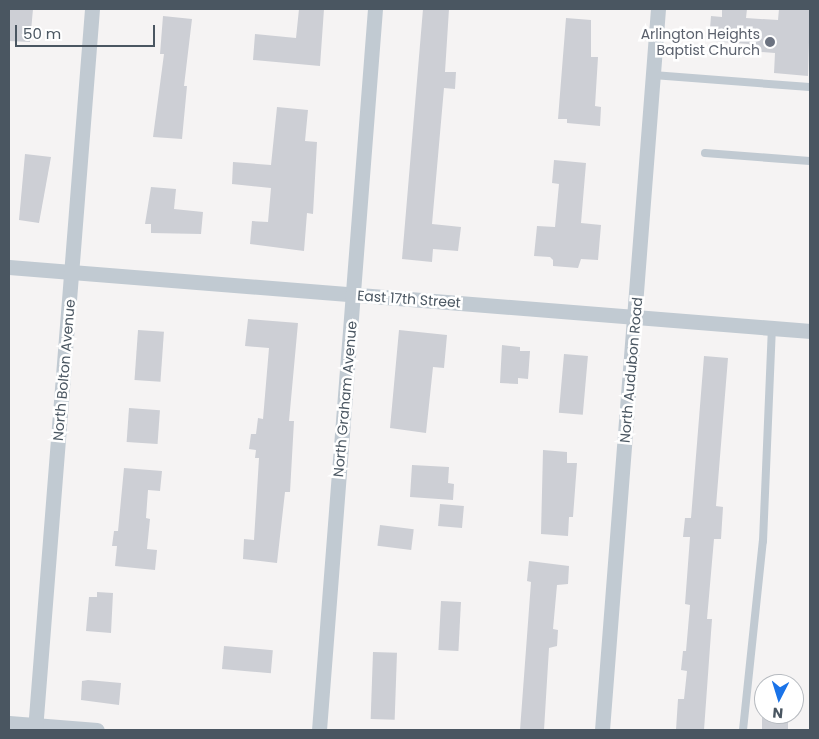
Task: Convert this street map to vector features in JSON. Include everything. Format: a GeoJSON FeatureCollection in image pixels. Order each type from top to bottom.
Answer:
{"type":"FeatureCollection","features":[{"type":"Feature","properties":{"kind":"street","name":"North Bolton Avenue"},"geometry":{"type":"LineString","coordinates":[[35,728],[92,9]]}},
{"type":"Feature","properties":{"kind":"street","name":"North Graham Avenue"},"geometry":{"type":"LineString","coordinates":[[319,730],[375,9]]}},
{"type":"Feature","properties":{"kind":"street","name":"North Audubon Road"},"geometry":{"type":"LineString","coordinates":[[602,730],[658,9]]}},
{"type":"Feature","properties":{"kind":"street","name":"East 17th Street"},"geometry":{"type":"LineString","coordinates":[[9,267],[353,296],[635,316],[810,331]]}},
{"type":"Feature","properties":{"kind":"street"},"geometry":{"type":"LineString","coordinates":[[9,723],[35,728],[97,730]]}},
{"type":"Feature","properties":{"kind":"lane"},"geometry":{"type":"LineString","coordinates":[[653,75],[810,87]]}},
{"type":"Feature","properties":{"kind":"lane"},"geometry":{"type":"LineString","coordinates":[[705,153],[810,161]]}},
{"type":"Feature","properties":{"kind":"lane"},"geometry":{"type":"LineString","coordinates":[[743,730],[746,683],[763,541],[772,328]]}},
{"type":"Feature","properties":{"kind":"building"},"geometry":{"type":"Polygon","coordinates":[[[9,9],[33,9],[30,42],[9,41],[9,9]]]}},
{"type":"Feature","properties":{"kind":"building"},"geometry":{"type":"Polygon","coordinates":[[[299,9],[324,9],[320,66],[253,60],[255,34],[296,38],[299,9]]]}},
{"type":"Feature","properties":{"kind":"building"},"geometry":{"type":"Polygon","coordinates":[[[423,9],[449,9],[445,72],[456,72],[455,89],[444,88],[432,224],[461,227],[458,251],[433,249],[432,262],[402,259],[423,9]]]}},
{"type":"Feature","properties":{"kind":"building","name":"Arlington Heights Baptist Church"},"geometry":{"type":"Polygon","coordinates":[[[722,9],[747,9],[746,18],[778,20],[779,9],[810,9],[808,76],[774,73],[775,53],[749,51],[749,44],[709,41],[711,16],[722,17],[722,9]]]}},
{"type":"Feature","properties":{"kind":"building"},"geometry":{"type":"Polygon","coordinates":[[[163,16],[192,19],[184,86],[187,86],[182,139],[153,137],[164,54],[160,54],[163,16]]]}},
{"type":"Feature","properties":{"kind":"building"},"geometry":{"type":"Polygon","coordinates":[[[566,18],[591,20],[591,57],[598,57],[595,106],[601,107],[600,126],[567,123],[567,119],[558,119],[566,18]]]}},
{"type":"Feature","properties":{"kind":"building"},"geometry":{"type":"Polygon","coordinates":[[[277,107],[308,110],[305,141],[317,142],[313,214],[307,213],[304,251],[250,244],[252,221],[268,222],[271,188],[232,184],[233,162],[271,165],[277,107]]]}},
{"type":"Feature","properties":{"kind":"building"},"geometry":{"type":"Polygon","coordinates":[[[25,154],[51,157],[39,223],[19,220],[25,154]]]}},
{"type":"Feature","properties":{"kind":"building"},"geometry":{"type":"Polygon","coordinates":[[[554,160],[586,163],[581,223],[601,225],[598,260],[581,259],[578,268],[553,266],[553,260],[550,257],[534,256],[537,226],[555,227],[559,184],[552,183],[554,160]]]}},
{"type":"Feature","properties":{"kind":"building"},"geometry":{"type":"Polygon","coordinates":[[[151,187],[176,189],[174,209],[203,212],[201,234],[151,233],[151,224],[145,224],[151,187]]]}},
{"type":"Feature","properties":{"kind":"building"},"geometry":{"type":"Polygon","coordinates":[[[248,319],[298,323],[289,421],[294,421],[290,492],[285,492],[277,563],[243,559],[244,539],[254,540],[259,458],[255,458],[256,450],[249,449],[251,434],[256,434],[258,418],[263,419],[269,348],[245,346],[248,319]]]}},
{"type":"Feature","properties":{"kind":"building"},"geometry":{"type":"Polygon","coordinates":[[[138,330],[164,332],[160,382],[135,380],[138,330]]]}},
{"type":"Feature","properties":{"kind":"building"},"geometry":{"type":"Polygon","coordinates":[[[399,330],[447,335],[444,368],[433,367],[426,433],[390,428],[399,330]]]}},
{"type":"Feature","properties":{"kind":"building"},"geometry":{"type":"Polygon","coordinates":[[[502,345],[520,347],[520,351],[530,351],[528,379],[518,378],[518,384],[500,383],[502,345]]]}},
{"type":"Feature","properties":{"kind":"building"},"geometry":{"type":"Polygon","coordinates":[[[564,354],[588,356],[583,415],[559,413],[564,354]]]}},
{"type":"Feature","properties":{"kind":"building"},"geometry":{"type":"Polygon","coordinates":[[[704,356],[728,358],[716,506],[723,507],[721,539],[714,539],[707,619],[712,619],[704,730],[676,730],[678,699],[684,699],[687,671],[681,670],[683,651],[686,651],[690,605],[685,604],[690,537],[683,537],[685,518],[691,518],[704,356]]]}},
{"type":"Feature","properties":{"kind":"building"},"geometry":{"type":"Polygon","coordinates":[[[129,408],[160,410],[158,444],[127,442],[129,408]]]}},
{"type":"Feature","properties":{"kind":"building"},"geometry":{"type":"Polygon","coordinates":[[[543,450],[567,452],[567,463],[577,463],[573,517],[569,517],[568,536],[541,534],[543,450]]]}},
{"type":"Feature","properties":{"kind":"building"},"geometry":{"type":"Polygon","coordinates":[[[412,465],[449,467],[448,483],[454,484],[453,500],[410,497],[412,465]]]}},
{"type":"Feature","properties":{"kind":"building"},"geometry":{"type":"Polygon","coordinates":[[[124,468],[162,471],[160,491],[148,490],[146,518],[150,519],[147,549],[157,550],[155,570],[115,566],[117,546],[112,546],[114,531],[118,531],[124,468]]]}},
{"type":"Feature","properties":{"kind":"building"},"geometry":{"type":"Polygon","coordinates":[[[440,504],[464,506],[462,528],[438,526],[440,504]]]}},
{"type":"Feature","properties":{"kind":"building"},"geometry":{"type":"Polygon","coordinates":[[[380,525],[414,529],[411,550],[377,546],[380,525]]]}},
{"type":"Feature","properties":{"kind":"building"},"geometry":{"type":"Polygon","coordinates":[[[529,561],[569,566],[568,584],[557,585],[553,629],[558,630],[557,646],[549,648],[544,730],[520,730],[531,582],[527,581],[529,561]]]}},
{"type":"Feature","properties":{"kind":"building"},"geometry":{"type":"Polygon","coordinates":[[[97,592],[113,593],[111,633],[86,631],[89,597],[97,597],[97,592]]]}},
{"type":"Feature","properties":{"kind":"building"},"geometry":{"type":"Polygon","coordinates":[[[441,601],[461,602],[458,651],[438,650],[441,601]]]}},
{"type":"Feature","properties":{"kind":"building"},"geometry":{"type":"Polygon","coordinates":[[[224,646],[273,650],[271,673],[222,669],[224,646]]]}},
{"type":"Feature","properties":{"kind":"building"},"geometry":{"type":"Polygon","coordinates":[[[373,652],[397,653],[395,720],[371,719],[373,652]]]}},
{"type":"Feature","properties":{"kind":"building"},"geometry":{"type":"Polygon","coordinates":[[[82,681],[121,683],[119,705],[81,700],[82,681]]]}},
{"type":"Feature","properties":{"kind":"building"},"geometry":{"type":"Polygon","coordinates":[[[762,724],[788,724],[788,730],[762,730],[762,724]]]}},
{"type":"Feature","properties":{"kind":"place","name":"Arlington Heights Baptist Church"},"geometry":{"type":"Point","coordinates":[770,42]}}]}
